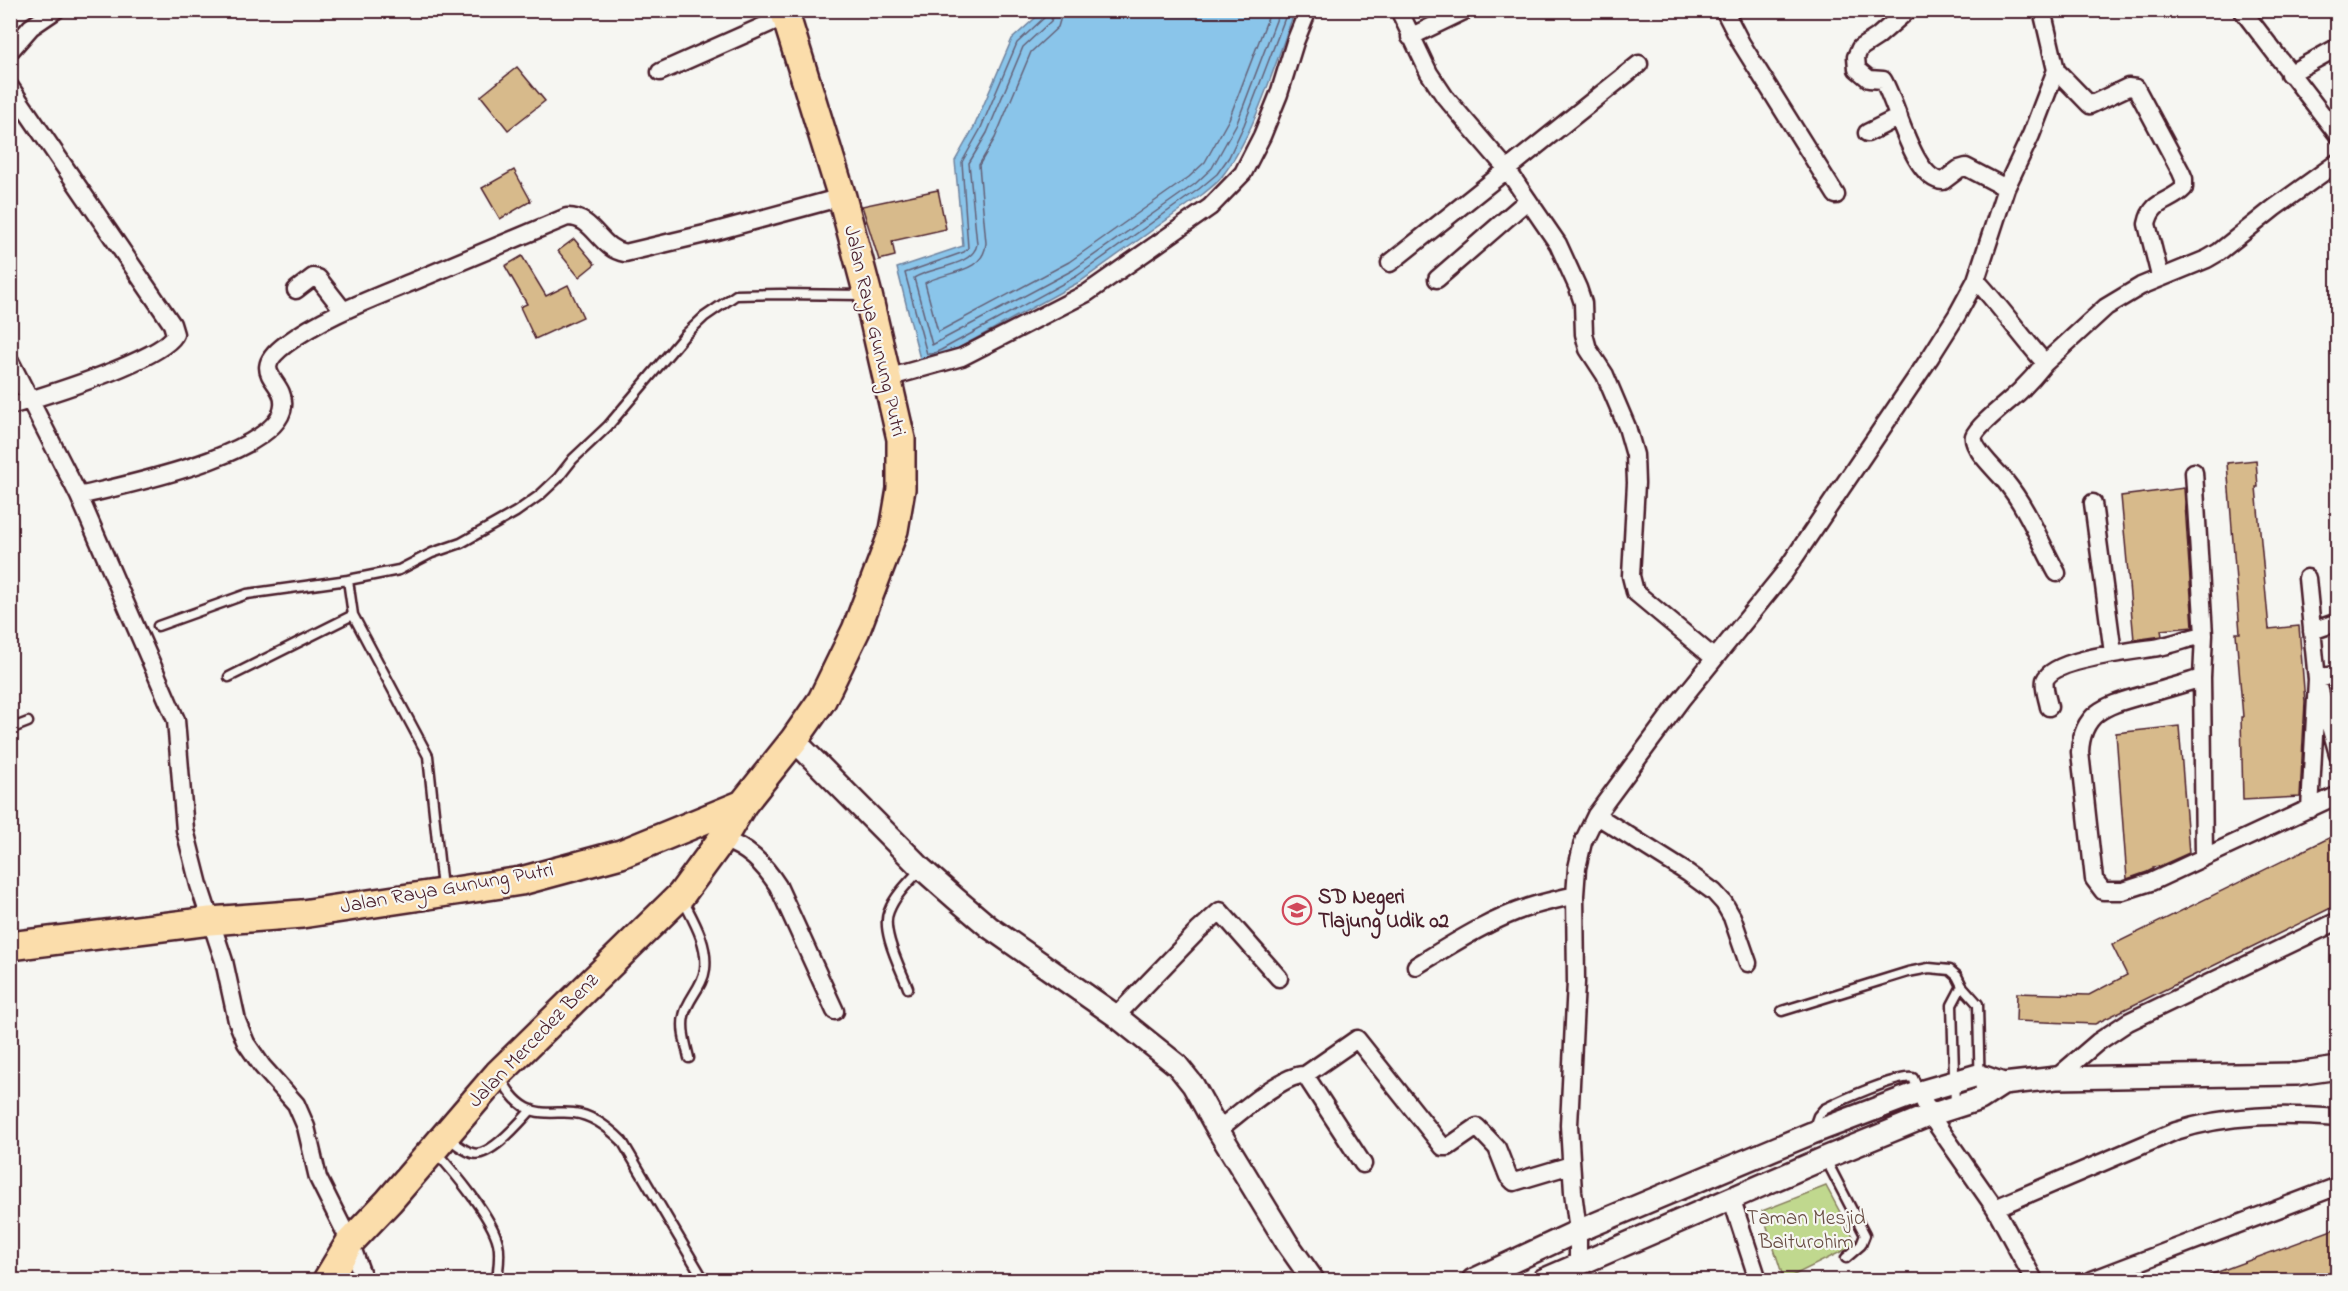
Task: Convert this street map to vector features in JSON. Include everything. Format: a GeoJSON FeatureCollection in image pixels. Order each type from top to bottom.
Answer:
{"type":"FeatureCollection","features":[{"type":"Feature","properties":{"kind":"main road","name":"Jalan Raya Gunung Putri"},"geometry":{"type":"LineString","coordinates":[[10,946],[210,921],[302,914],[521,881],[621,854],[743,804],[794,740],[822,700],[856,630],[894,530],[902,489],[901,439],[868,296],[842,197],[785,13]]}},
{"type":"Feature","properties":{"kind":"main road","name":"Jalan Mercedez Benz"},"geometry":{"type":"LineString","coordinates":[[327,1281],[350,1242],[389,1201],[498,1074],[681,895],[743,804]]}},
{"type":"Feature","properties":{"kind":"street"},"geometry":{"type":"LineString","coordinates":[[10,51],[31,27],[56,10]]}},
{"type":"Feature","properties":{"kind":"street"},"geometry":{"type":"LineString","coordinates":[[887,378],[962,357],[1087,293],[1210,207],[1243,173],[1262,136],[1308,10]]}},
{"type":"Feature","properties":{"kind":"street"},"geometry":{"type":"LineString","coordinates":[[1399,10],[1429,73],[1446,97],[1506,168],[1558,244],[1574,279],[1583,303],[1584,334],[1588,349],[1605,375],[1630,436],[1635,455],[1632,584],[1635,592],[1714,658]]}},
{"type":"Feature","properties":{"kind":"street"},"geometry":{"type":"LineString","coordinates":[[1410,37],[1466,10]]}},
{"type":"Feature","properties":{"kind":"street"},"geometry":{"type":"LineString","coordinates":[[1724,10],[1741,43],[1836,195]]}},
{"type":"Feature","properties":{"kind":"street"},"geometry":{"type":"LineString","coordinates":[[1908,10],[1877,37],[1860,48],[1856,57],[1857,69],[1869,79],[1883,80],[1915,156],[1936,181],[1943,181],[1959,169],[1966,167],[2006,188]]}},
{"type":"Feature","properties":{"kind":"street"},"geometry":{"type":"LineString","coordinates":[[2042,10],[2056,70],[2090,105],[2128,87],[2136,88],[2181,172],[2184,188],[2156,205],[2148,216],[2147,224],[2160,276]]}},
{"type":"Feature","properties":{"kind":"street"},"geometry":{"type":"LineString","coordinates":[[2242,10],[2337,135]]}},
{"type":"Feature","properties":{"kind":"street"},"geometry":{"type":"LineString","coordinates":[[660,72],[785,13]]}},
{"type":"Feature","properties":{"kind":"street"},"geometry":{"type":"LineString","coordinates":[[2289,74],[2337,47]]}},
{"type":"Feature","properties":{"kind":"street"},"geometry":{"type":"LineString","coordinates":[[1390,263],[1639,64]]}},
{"type":"Feature","properties":{"kind":"street"},"geometry":{"type":"LineString","coordinates":[[1577,1274],[1578,1231],[1569,1125],[1576,982],[1576,868],[1583,842],[1596,815],[1714,658],[1760,605],[1802,548],[1944,337],[1976,280],[2006,188],[2031,135],[2056,70]]}},
{"type":"Feature","properties":{"kind":"street"},"geometry":{"type":"LineString","coordinates":[[10,87],[172,324],[175,334],[170,343],[127,366],[10,406]]}},
{"type":"Feature","properties":{"kind":"street"},"geometry":{"type":"LineString","coordinates":[[1867,133],[1899,117]]}},
{"type":"Feature","properties":{"kind":"street"},"geometry":{"type":"LineString","coordinates":[[2057,573],[2028,513],[1979,451],[1974,437],[1979,429],[2019,392],[2045,363],[2106,307],[2160,276],[2207,259],[2219,252],[2289,196],[2337,162]]}},
{"type":"Feature","properties":{"kind":"street"},"geometry":{"type":"LineString","coordinates":[[79,496],[184,469],[255,441],[277,420],[283,406],[282,398],[269,374],[268,365],[271,359],[294,339],[343,310],[567,217],[583,219],[609,247],[625,253],[842,197]]}},
{"type":"Feature","properties":{"kind":"street"},"geometry":{"type":"LineString","coordinates":[[1437,279],[1528,200]]}},
{"type":"Feature","properties":{"kind":"street"},"geometry":{"type":"LineString","coordinates":[[296,290],[313,277],[318,278],[343,310]]}},
{"type":"Feature","properties":{"kind":"street"},"geometry":{"type":"LineString","coordinates":[[1976,280],[2045,363]]}},
{"type":"Feature","properties":{"kind":"street"},"geometry":{"type":"LineString","coordinates":[[10,361],[32,399],[79,496],[176,720],[185,830],[210,921],[224,961],[237,1020],[246,1043],[262,1066],[296,1104],[306,1127],[318,1178],[350,1242],[364,1281]]}},
{"type":"Feature","properties":{"kind":"street"},"geometry":{"type":"LineString","coordinates":[[2194,472],[2204,635],[2202,678],[2204,857]]}},
{"type":"Feature","properties":{"kind":"street"},"geometry":{"type":"LineString","coordinates":[[2093,503],[2113,653]]}},
{"type":"Feature","properties":{"kind":"street"},"geometry":{"type":"LineString","coordinates":[[2307,578],[2317,680],[2310,809]]}},
{"type":"Feature","properties":{"kind":"street"},"geometry":{"type":"LineString","coordinates":[[2313,631],[2337,622]]}},
{"type":"Feature","properties":{"kind":"street"},"geometry":{"type":"LineString","coordinates":[[2049,707],[2044,683],[2051,674],[2073,663],[2204,635]]}},
{"type":"Feature","properties":{"kind":"street"},"geometry":{"type":"LineString","coordinates":[[2317,680],[2337,673]]}},
{"type":"Feature","properties":{"kind":"street"},"geometry":{"type":"LineString","coordinates":[[2202,678],[2108,706],[2090,720],[2080,739],[2094,879],[2103,891],[2123,891],[2140,886],[2337,795]]}},
{"type":"Feature","properties":{"kind":"street"},"geometry":{"type":"LineString","coordinates":[[2317,680],[2337,754]]}},
{"type":"Feature","properties":{"kind":"street"},"geometry":{"type":"LineString","coordinates":[[794,740],[921,868],[989,927],[1116,1016],[1178,1065],[1193,1085],[1287,1243],[1313,1281]]}},
{"type":"Feature","properties":{"kind":"street"},"geometry":{"type":"LineString","coordinates":[[1596,815],[1714,892],[1732,916],[1748,963]]}},
{"type":"Feature","properties":{"kind":"street"},"geometry":{"type":"LineString","coordinates":[[722,838],[752,854],[778,886],[835,1011]]}},
{"type":"Feature","properties":{"kind":"street"},"geometry":{"type":"LineString","coordinates":[[1416,966],[1458,940],[1503,918],[1529,907],[1575,895]]}},
{"type":"Feature","properties":{"kind":"street"},"geometry":{"type":"LineString","coordinates":[[1116,1016],[1220,911],[1279,978]]}},
{"type":"Feature","properties":{"kind":"street"},"geometry":{"type":"LineString","coordinates":[[2056,1078],[2098,1042],[2128,1022],[2337,921]]}},
{"type":"Feature","properties":{"kind":"street"},"geometry":{"type":"LineString","coordinates":[[1218,1130],[1284,1080],[1305,1075],[1357,1039],[1443,1147],[1448,1148],[1477,1126],[1497,1148],[1508,1176],[1514,1182],[1571,1165]]}},
{"type":"Feature","properties":{"kind":"street"},"geometry":{"type":"LineString","coordinates":[[1473,1281],[1578,1231],[1812,1133],[1955,1080],[1978,1075],[2003,1084],[2056,1078],[2297,1074],[2337,1068]]}},
{"type":"Feature","properties":{"kind":"street"},"geometry":{"type":"LineString","coordinates":[[1305,1075],[1363,1164]]}},
{"type":"Feature","properties":{"kind":"street"},"geometry":{"type":"LineString","coordinates":[[1544,1281],[1577,1274],[1731,1197],[1930,1115],[1980,1099],[2003,1084]]}},
{"type":"Feature","properties":{"kind":"street"},"geometry":{"type":"LineString","coordinates":[[1920,1092],[1930,1115],[1995,1208],[2034,1281]]}},
{"type":"Feature","properties":{"kind":"street"},"geometry":{"type":"LineString","coordinates":[[1995,1208],[2176,1131],[2201,1123],[2294,1115],[2337,1118]]}},
{"type":"Feature","properties":{"kind":"street"},"geometry":{"type":"LineString","coordinates":[[2092,1281],[2337,1185]]}},
{"type":"Feature","properties":{"kind":"street"},"geometry":{"type":"LineString","coordinates":[[1731,1197],[1758,1281]]}},
{"type":"Feature","properties":{"kind":"lane"},"geometry":{"type":"LineString","coordinates":[[158,626],[248,594],[348,580],[399,570],[432,553],[461,543],[516,512],[540,495],[558,478],[573,459],[608,426],[704,317],[736,295],[868,296]]}},
{"type":"Feature","properties":{"kind":"lane"},"geometry":{"type":"LineString","coordinates":[[348,580],[353,615],[428,756],[443,894]]}},
{"type":"Feature","properties":{"kind":"lane"},"geometry":{"type":"LineString","coordinates":[[228,677],[353,615]]}},
{"type":"Feature","properties":{"kind":"lane"},"geometry":{"type":"LineString","coordinates":[[10,729],[28,722]]}},
{"type":"Feature","properties":{"kind":"lane"},"geometry":{"type":"LineString","coordinates":[[908,988],[887,931],[886,920],[888,911],[894,902],[921,868]]}},
{"type":"Feature","properties":{"kind":"lane"},"geometry":{"type":"LineString","coordinates":[[681,895],[706,956],[702,982],[684,1016],[684,1033],[689,1058]]}},
{"type":"Feature","properties":{"kind":"lane"},"geometry":{"type":"LineString","coordinates":[[1782,1011],[1875,980],[1929,968],[1950,970],[1978,1004],[1980,1099]]}},
{"type":"Feature","properties":{"kind":"lane"},"geometry":{"type":"LineString","coordinates":[[1956,1107],[1952,1005],[1962,986]]}},
{"type":"Feature","properties":{"kind":"lane"},"geometry":{"type":"LineString","coordinates":[[498,1074],[511,1095],[531,1110],[584,1115],[611,1130],[622,1141],[704,1281]]}},
{"type":"Feature","properties":{"kind":"lane"},"geometry":{"type":"LineString","coordinates":[[439,1142],[474,1154],[481,1153],[502,1140],[531,1110]]}},
{"type":"Feature","properties":{"kind":"lane"},"geometry":{"type":"LineString","coordinates":[[439,1142],[495,1235],[499,1255],[497,1281]]}},
{"type":"Feature","properties":{"kind":"lane"},"geometry":{"type":"LineString","coordinates":[[1825,1158],[1865,1235],[1862,1245],[1846,1258]]}},
{"type":"Feature","properties":{"kind":"green space","name":"Taman Mesjid Baiturohim"},"geometry":{"type":"Polygon","coordinates":[[[1826,1186],[1857,1244],[1784,1280],[1762,1211],[1826,1186]]]}},
{"type":"Feature","properties":{"kind":"water"},"geometry":{"type":"Polygon","coordinates":[[[1043,11],[1295,11],[1255,118],[1235,158],[1216,183],[1081,281],[944,356],[932,361],[920,359],[897,268],[963,246],[955,161],[974,127],[1012,39],[1043,11]]]}},
{"type":"Feature","properties":{"kind":"building"},"geometry":{"type":"Polygon","coordinates":[[[517,67],[545,101],[508,130],[481,96],[517,67]]]}},
{"type":"Feature","properties":{"kind":"building"},"geometry":{"type":"Polygon","coordinates":[[[514,170],[531,201],[500,219],[482,188],[514,170]]]}},
{"type":"Feature","properties":{"kind":"building"},"geometry":{"type":"Polygon","coordinates":[[[938,190],[946,229],[892,241],[895,256],[879,260],[862,206],[938,190]]]}},
{"type":"Feature","properties":{"kind":"building"},"geometry":{"type":"Polygon","coordinates":[[[574,239],[595,264],[579,277],[558,251],[574,239]]]}},
{"type":"Feature","properties":{"kind":"building"},"geometry":{"type":"Polygon","coordinates":[[[522,256],[546,296],[568,285],[583,317],[535,339],[520,307],[527,304],[505,266],[522,256]]]}},
{"type":"Feature","properties":{"kind":"building"},"geometry":{"type":"Polygon","coordinates":[[[2256,460],[2258,487],[2256,487],[2269,629],[2299,626],[2305,702],[2300,797],[2243,800],[2241,717],[2243,717],[2236,633],[2240,633],[2227,463],[2256,460]]]}},
{"type":"Feature","properties":{"kind":"building"},"geometry":{"type":"Polygon","coordinates":[[[2184,488],[2193,627],[2161,630],[2162,636],[2134,640],[2121,496],[2184,488]]]}},
{"type":"Feature","properties":{"kind":"building"},"geometry":{"type":"Polygon","coordinates":[[[2179,726],[2189,853],[2127,879],[2116,733],[2179,726]]]}},
{"type":"Feature","properties":{"kind":"building"},"geometry":{"type":"Polygon","coordinates":[[[2337,834],[2337,905],[2095,1024],[2016,1021],[2017,993],[2089,995],[2127,975],[2112,945],[2337,834]]]}},
{"type":"Feature","properties":{"kind":"building"},"geometry":{"type":"Polygon","coordinates":[[[2337,1228],[2337,1281],[2200,1281],[2199,1279],[2337,1228]]]}},
{"type":"Feature","properties":{"kind":"place","name":"SD Negeri Tlajung Udik 02"},"geometry":{"type":"Point","coordinates":[1297,910]}}]}
